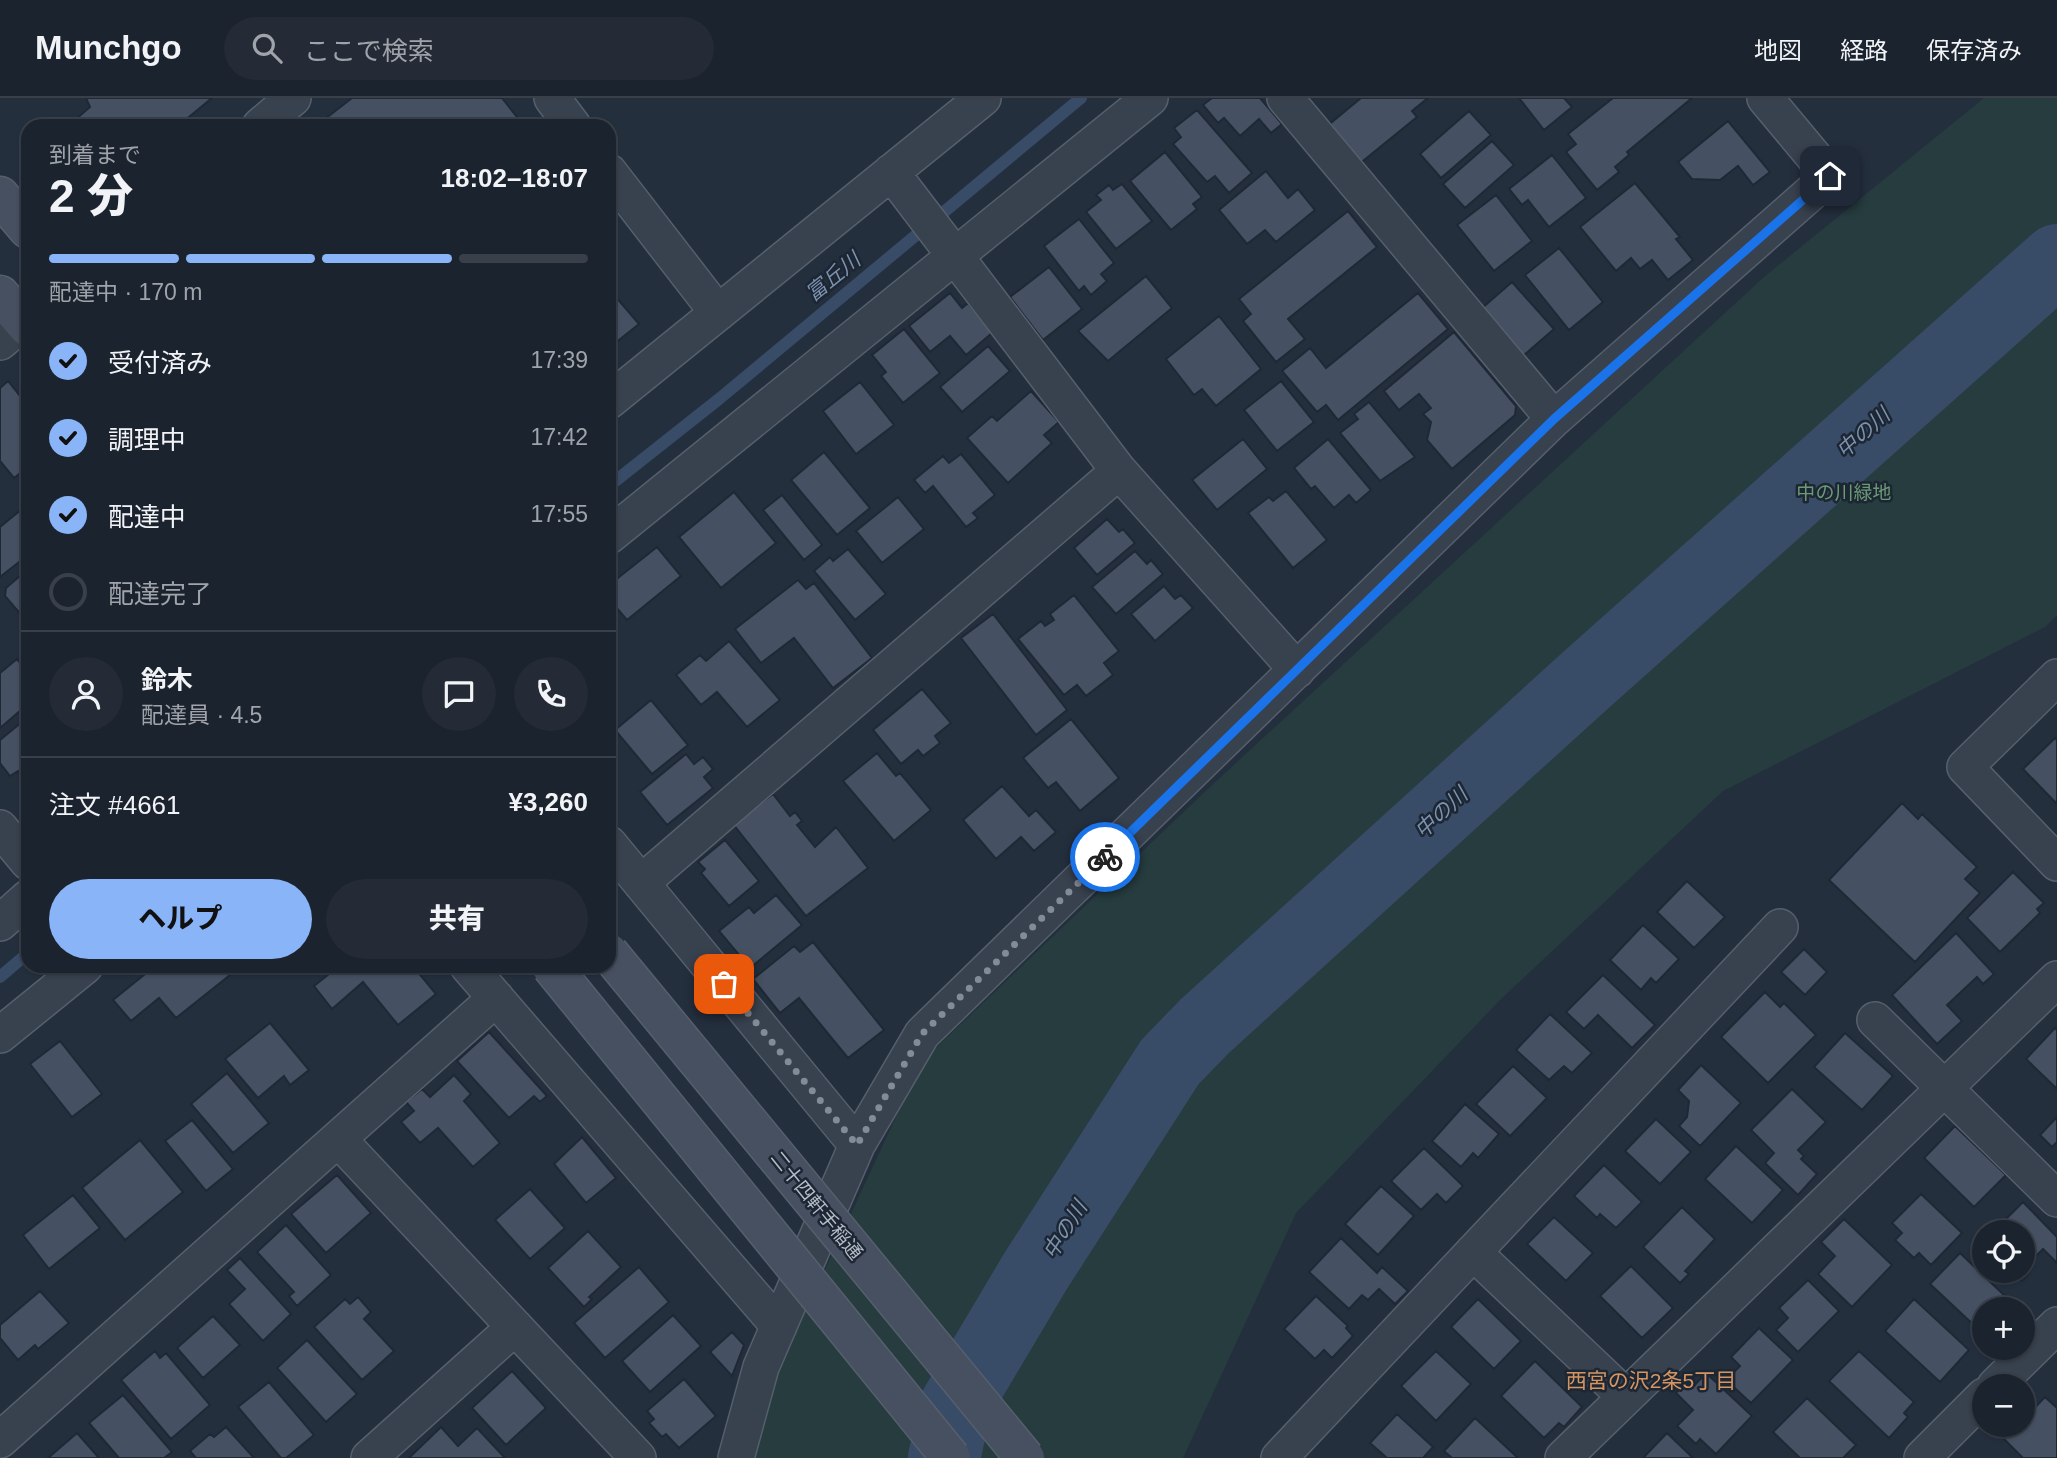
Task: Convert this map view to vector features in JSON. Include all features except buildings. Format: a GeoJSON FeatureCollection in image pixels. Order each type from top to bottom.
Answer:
{"type":"FeatureCollection","features":[{"type":"Feature","properties":{"kind":"street"},"geometry":{"type":"LineString","coordinates":[[268,119],[293,98]]}},
{"type":"Feature","properties":{"kind":"street"},"geometry":{"type":"LineString","coordinates":[[552,98],[568,119]]}},
{"type":"Feature","properties":{"kind":"street"},"geometry":{"type":"LineString","coordinates":[[616,395],[718,313],[900,182],[983,98]]}},
{"type":"Feature","properties":{"kind":"street"},"geometry":{"type":"LineString","coordinates":[[616,530],[950,247],[1150,98]]}},
{"type":"Feature","properties":{"kind":"street"},"geometry":{"type":"LineString","coordinates":[[1285,98],[1554,419]]}},
{"type":"Feature","properties":{"kind":"street"},"geometry":{"type":"LineString","coordinates":[[736,1458],[761,1367],[857,1145],[922,1034],[1554,419],[1830,176],[1765,98]]}},
{"type":"Feature","properties":{"kind":"street"},"geometry":{"type":"LineString","coordinates":[[616,182],[718,313]]}},
{"type":"Feature","properties":{"kind":"street"},"geometry":{"type":"LineString","coordinates":[[900,182],[1119,471],[1297,670]]}},
{"type":"Feature","properties":{"kind":"street"},"geometry":{"type":"LineString","coordinates":[[0,196],[21,221]]}},
{"type":"Feature","properties":{"kind":"street"},"geometry":{"type":"LineString","coordinates":[[641,883],[1119,471]]}},
{"type":"Feature","properties":{"kind":"street"},"geometry":{"type":"LineString","coordinates":[[2057,677],[1965,767],[2057,863]]}},
{"type":"Feature","properties":{"kind":"street"},"geometry":{"type":"LineString","coordinates":[[0,828],[21,854]]}},
{"type":"Feature","properties":{"kind":"street"},"geometry":{"type":"LineString","coordinates":[[616,853],[857,1145]]}},
{"type":"Feature","properties":{"kind":"street"},"geometry":{"type":"LineString","coordinates":[[0,923],[21,904]]}},
{"type":"Feature","properties":{"kind":"street"},"geometry":{"type":"LineString","coordinates":[[1279,1458],[1780,927]]}},
{"type":"Feature","properties":{"kind":"street","name":"二十四軒手稲通"},"geometry":{"type":"LineString","coordinates":[[616,961],[1025,1458]]}},
{"type":"Feature","properties":{"kind":"street"},"geometry":{"type":"LineString","coordinates":[[0,1035],[76,973]]}},
{"type":"Feature","properties":{"kind":"street"},"geometry":{"type":"LineString","coordinates":[[474,973],[779,1326]]}},
{"type":"Feature","properties":{"kind":"street"},"geometry":{"type":"LineString","coordinates":[[557,973],[951,1458]]}},
{"type":"Feature","properties":{"kind":"street"},"geometry":{"type":"LineString","coordinates":[[1563,1458],[2057,979]]}},
{"type":"Feature","properties":{"kind":"street"},"geometry":{"type":"LineString","coordinates":[[0,1440],[496,998]]}},
{"type":"Feature","properties":{"kind":"street"},"geometry":{"type":"LineString","coordinates":[[1875,1020],[2057,1199]]}},
{"type":"Feature","properties":{"kind":"street"},"geometry":{"type":"LineString","coordinates":[[338,1139],[638,1458]]}},
{"type":"Feature","properties":{"kind":"street"},"geometry":{"type":"LineString","coordinates":[[1474,1252],[1626,1397]]}},
{"type":"Feature","properties":{"kind":"street"},"geometry":{"type":"LineString","coordinates":[[2007,1374],[2057,1325]]}},
{"type":"Feature","properties":{"kind":"street"},"geometry":{"type":"LineString","coordinates":[[369,1458],[515,1327]]}},
{"type":"Feature","properties":{"kind":"street"},"geometry":{"type":"LineString","coordinates":[[1922,1458],[1972,1408]]}},
{"type":"Feature","properties":{"kind":"green space","name":"中の川緑地"},"geometry":{"type":"Polygon","coordinates":[[[1984,98],[2057,98],[2057,615],[2045,627],[1723,791],[1501,999],[1296,1213],[1183,1458],[751,1458],[776,1375],[922,1061],[1211,786],[1764,277],[1984,98]]]}},
{"type":"Feature","properties":{"kind":"waterway","name":"富丘川"},"geometry":{"type":"LineString","coordinates":[[616,480],[719,399],[1081,98]]}},
{"type":"Feature","properties":{"kind":"waterway","name":"中の川"},"geometry":{"type":"LineString","coordinates":[[944,1458],[956,1405],[1035,1272],[1170,1062],[1205,1026],[1587,679],[2057,260]]}},
{"type":"Feature","properties":{"kind":"waterway","name":"富丘川"},"geometry":{"type":"LineString","coordinates":[[0,977],[21,959]]}},
{"type":"Feature","properties":{"kind":"way so far"},"geometry":{"type":"LineString","coordinates":[[724,984],[857,1145],[922,1034],[1105,857]]}},
{"type":"Feature","properties":{"kind":"district","name":"西宮の沢2条5丁目"},"geometry":{"type":"Point","coordinates":[1651,1381]}},
{"type":"Feature","properties":{"kind":"route"},"geometry":{"type":"LineString","coordinates":[[1105,857],[1554,419],[1830,176]]}}]}
